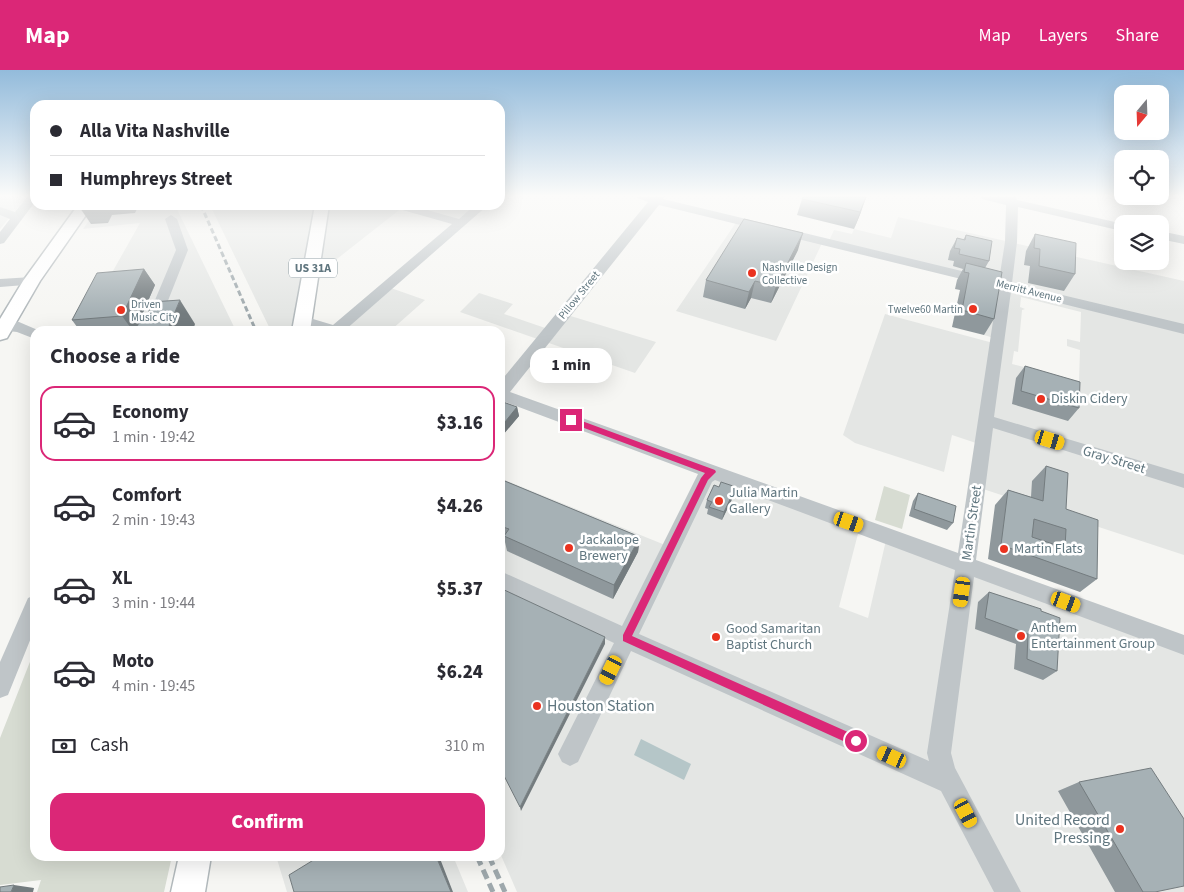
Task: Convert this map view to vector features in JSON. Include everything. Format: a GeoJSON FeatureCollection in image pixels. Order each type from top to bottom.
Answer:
{"type":"FeatureCollection","features":[{"type":"Feature","properties":{"kind":"main road"},"geometry":{"type":"LineString","coordinates":[[2,331],[32,281],[64,235]]}},
{"type":"Feature","properties":{"kind":"main road","name":"US 31A"},"geometry":{"type":"LineString","coordinates":[[302,326],[318,235]]}},
{"type":"Feature","properties":{"kind":"main road"},"geometry":{"type":"LineString","coordinates":[[188,892],[194,861]]}},
{"type":"Feature","properties":{"kind":"street"},"geometry":{"type":"LineString","coordinates":[[151,326],[182,250],[177,235]]}},
{"type":"Feature","properties":{"kind":"street"},"geometry":{"type":"LineString","coordinates":[[340,326],[446,235]]}},
{"type":"Feature","properties":{"kind":"street","name":"Pillow Street"},"geometry":{"type":"LineString","coordinates":[[505,387],[628,235]]}},
{"type":"Feature","properties":{"kind":"street","name":"Merritt Avenue"},"geometry":{"type":"LineString","coordinates":[[803,235],[1184,329]]}},
{"type":"Feature","properties":{"kind":"street","name":"Martin Street"},"geometry":{"type":"LineString","coordinates":[[1008,892],[944,772],[939,753],[967,565],[1011,235]]}},
{"type":"Feature","properties":{"kind":"street"},"geometry":{"type":"LineString","coordinates":[[1169,237],[1184,240]]}},
{"type":"Feature","properties":{"kind":"street"},"geometry":{"type":"LineString","coordinates":[[0,283],[32,281]]}},
{"type":"Feature","properties":{"kind":"street"},"geometry":{"type":"LineString","coordinates":[[2,331],[19,327],[30,332]]}},
{"type":"Feature","properties":{"kind":"street"},"geometry":{"type":"LineString","coordinates":[[505,395],[1184,645]]}},
{"type":"Feature","properties":{"kind":"street","name":"Gray Street"},"geometry":{"type":"LineString","coordinates":[[986,420],[1184,481]]}},
{"type":"Feature","properties":{"kind":"street"},"geometry":{"type":"LineString","coordinates":[[570,754],[705,478],[712,472]]}},
{"type":"Feature","properties":{"kind":"street"},"geometry":{"type":"LineString","coordinates":[[505,582],[950,782]]}},
{"type":"Feature","properties":{"kind":"street"},"geometry":{"type":"LineString","coordinates":[[0,687],[30,616]]}},
{"type":"Feature","properties":{"kind":"shaded area"},"geometry":{"type":"Polygon","coordinates":[[[133,235],[190,235],[234,326],[82,326],[133,235]]]}},
{"type":"Feature","properties":{"kind":"shaded area"},"geometry":{"type":"Polygon","coordinates":[[[225,235],[367,235],[328,266],[314,262],[303,320],[320,326],[269,326],[225,235]]]}},
{"type":"Feature","properties":{"kind":"shaded area"},"geometry":{"type":"Polygon","coordinates":[[[727,235],[799,235],[823,241],[776,341],[676,311],[727,235]]]}},
{"type":"Feature","properties":{"kind":"shaded area"},"geometry":{"type":"Polygon","coordinates":[[[832,235],[880,235],[891,238],[892,235],[980,235],[1114,265],[1114,270],[1135,270],[1184,281],[1184,555],[977,487],[982,445],[952,435],[944,472],[855,443],[843,435],[885,314],[997,344],[997,339],[984,335],[993,283],[828,243],[832,235]],[[1021,297],[1020,307],[1025,309],[1022,310],[1018,352],[1014,351],[1012,364],[1079,381],[1080,350],[1067,346],[1067,339],[1080,342],[1081,312],[1021,297]]]}},
{"type":"Feature","properties":{"kind":"shaded area"},"geometry":{"type":"Polygon","coordinates":[[[388,287],[425,300],[396,326],[341,326],[388,287]]]}},
{"type":"Feature","properties":{"kind":"shaded area"},"geometry":{"type":"Polygon","coordinates":[[[479,293],[513,304],[504,314],[551,330],[564,314],[656,342],[635,373],[505,328],[505,326],[460,312],[479,293]]]}},
{"type":"Feature","properties":{"kind":"shaded area"},"geometry":{"type":"Polygon","coordinates":[[[712,472],[860,526],[839,607],[868,618],[887,536],[1184,645],[1184,892],[517,892],[503,861],[505,861],[505,480],[670,547],[712,472]]]}},
{"type":"Feature","properties":{"kind":"shaded area"},"geometry":{"type":"Polygon","coordinates":[[[884,486],[910,495],[902,529],[875,520],[884,486]]]}},
{"type":"Feature","properties":{"kind":"shaded area"},"geometry":{"type":"Polygon","coordinates":[[[30,662],[30,861],[171,861],[164,892],[37,892],[41,880],[0,885],[0,738],[30,662]]]}},
{"type":"Feature","properties":{"kind":"shaded area"},"geometry":{"type":"Polygon","coordinates":[[[641,739],[691,764],[684,780],[634,755],[641,739]]]}},
{"type":"Feature","properties":{"kind":"shaded area"},"geometry":{"type":"Polygon","coordinates":[[[278,861],[455,861],[468,892],[287,892],[278,861]]]}},
{"type":"Feature","properties":{"kind":"building","name":"Nashville Design Collective"},"geometry":{"type":"Polygon","coordinates":[[[734,235],[802,235],[776,286],[755,281],[749,292],[706,280],[734,235]]]}},
{"type":"Feature","properties":{"kind":"building"},"geometry":{"type":"Polygon","coordinates":[[[968,235],[992,241],[989,261],[959,254],[960,249],[954,248],[957,238],[965,240],[968,235]]]}},
{"type":"Feature","properties":{"kind":"building"},"geometry":{"type":"Polygon","coordinates":[[[1035,235],[1076,243],[1075,274],[1039,266],[1040,249],[1034,248],[1035,235]]]}},
{"type":"Feature","properties":{"kind":"building"},"geometry":{"type":"Polygon","coordinates":[[[966,263],[1002,272],[994,319],[962,310],[969,273],[964,272],[966,263]]]}},
{"type":"Feature","properties":{"kind":"building"},"geometry":{"type":"Polygon","coordinates":[[[144,269],[122,316],[72,320],[97,273],[144,269]]]}},
{"type":"Feature","properties":{"kind":"building"},"geometry":{"type":"Polygon","coordinates":[[[180,300],[169,326],[137,326],[143,314],[148,314],[152,302],[180,300]]]}},
{"type":"Feature","properties":{"kind":"building"},"geometry":{"type":"Polygon","coordinates":[[[1025,366],[1080,382],[1079,408],[1021,391],[1025,366]]]}},
{"type":"Feature","properties":{"kind":"building"},"geometry":{"type":"Polygon","coordinates":[[[505,403],[517,407],[505,422],[505,403]]]}},
{"type":"Feature","properties":{"kind":"building"},"geometry":{"type":"Polygon","coordinates":[[[1046,466],[1068,473],[1066,509],[1098,520],[1097,579],[1001,545],[1008,490],[1043,501],[1046,466]],[[1034,519],[1032,537],[1065,548],[1066,529],[1034,519]]]}},
{"type":"Feature","properties":{"kind":"building","name":"Jackalope Brewery"},"geometry":{"type":"Polygon","coordinates":[[[505,481],[640,537],[614,585],[505,536],[509,529],[505,528],[505,481]]]}},
{"type":"Feature","properties":{"kind":"building","name":"Julia Martin Gallery"},"geometry":{"type":"Polygon","coordinates":[[[721,482],[736,487],[724,512],[709,507],[712,502],[707,500],[714,485],[719,487],[721,482]]]}},
{"type":"Feature","properties":{"kind":"building"},"geometry":{"type":"Polygon","coordinates":[[[918,493],[956,506],[953,523],[914,509],[918,493]]]}},
{"type":"Feature","properties":{"kind":"building","name":"Houston Station"},"geometry":{"type":"Polygon","coordinates":[[[505,590],[605,637],[520,807],[505,778],[505,590]]]}},
{"type":"Feature","properties":{"kind":"building"},"geometry":{"type":"Polygon","coordinates":[[[989,592],[1041,609],[1041,611],[1060,618],[1057,671],[1027,659],[1028,634],[985,618],[989,592]]]}},
{"type":"Feature","properties":{"kind":"building","name":"United Record Pressing"},"geometry":{"type":"Polygon","coordinates":[[[1151,768],[1184,819],[1184,886],[1155,892],[1143,892],[1079,782],[1151,768]]]}},
{"type":"Feature","properties":{"kind":"building"},"geometry":{"type":"Polygon","coordinates":[[[312,861],[438,861],[451,892],[294,892],[289,875],[312,861]]]}},
{"type":"Feature","properties":{"kind":"building"},"geometry":{"type":"Polygon","coordinates":[[[14,885],[11,892],[0,892],[0,887],[14,885]]]}},
{"type":"Feature","properties":{"kind":"railway"},"geometry":{"type":"LineString","coordinates":[[214,235],[254,326]]}},
{"type":"Feature","properties":{"kind":"railway"},"geometry":{"type":"LineString","coordinates":[[479,861],[493,892]]}},
{"type":"Feature","properties":{"kind":"railway"},"geometry":{"type":"LineString","coordinates":[[491,861],[505,892]]}},
{"type":"Feature","properties":{"kind":"place","name":"Nashville Design Collective"},"geometry":{"type":"Point","coordinates":[752,273]}},
{"type":"Feature","properties":{"kind":"place","name":"Twelve60 Martin"},"geometry":{"type":"Point","coordinates":[973,309]}},
{"type":"Feature","properties":{"kind":"place","name":"Driven Music City"},"geometry":{"type":"Point","coordinates":[121,310]}},
{"type":"Feature","properties":{"kind":"place","name":"Diskin Cidery"},"geometry":{"type":"Point","coordinates":[1041,399]}},
{"type":"Feature","properties":{"kind":"place","name":"Julia Martin Gallery"},"geometry":{"type":"Point","coordinates":[719,501]}},
{"type":"Feature","properties":{"kind":"place","name":"Jackalope Brewery"},"geometry":{"type":"Point","coordinates":[569,548]}},
{"type":"Feature","properties":{"kind":"place","name":"Martin Flats"},"geometry":{"type":"Point","coordinates":[1004,549]}},
{"type":"Feature","properties":{"kind":"place","name":"Anthem Entertainment Group"},"geometry":{"type":"Point","coordinates":[1021,636]}},
{"type":"Feature","properties":{"kind":"place","name":"Good Samaritan Baptist Church"},"geometry":{"type":"Point","coordinates":[716,637]}},
{"type":"Feature","properties":{"kind":"place","name":"Houston Station"},"geometry":{"type":"Point","coordinates":[537,706]}},
{"type":"Feature","properties":{"kind":"place","name":"United Record Pressing"},"geometry":{"type":"Point","coordinates":[1120,829]}},
{"type":"Feature","properties":{"kind":"route"},"geometry":{"type":"LineString","coordinates":[[571,420],[712,472],[705,478],[626,638],[856,741]]}}]}
